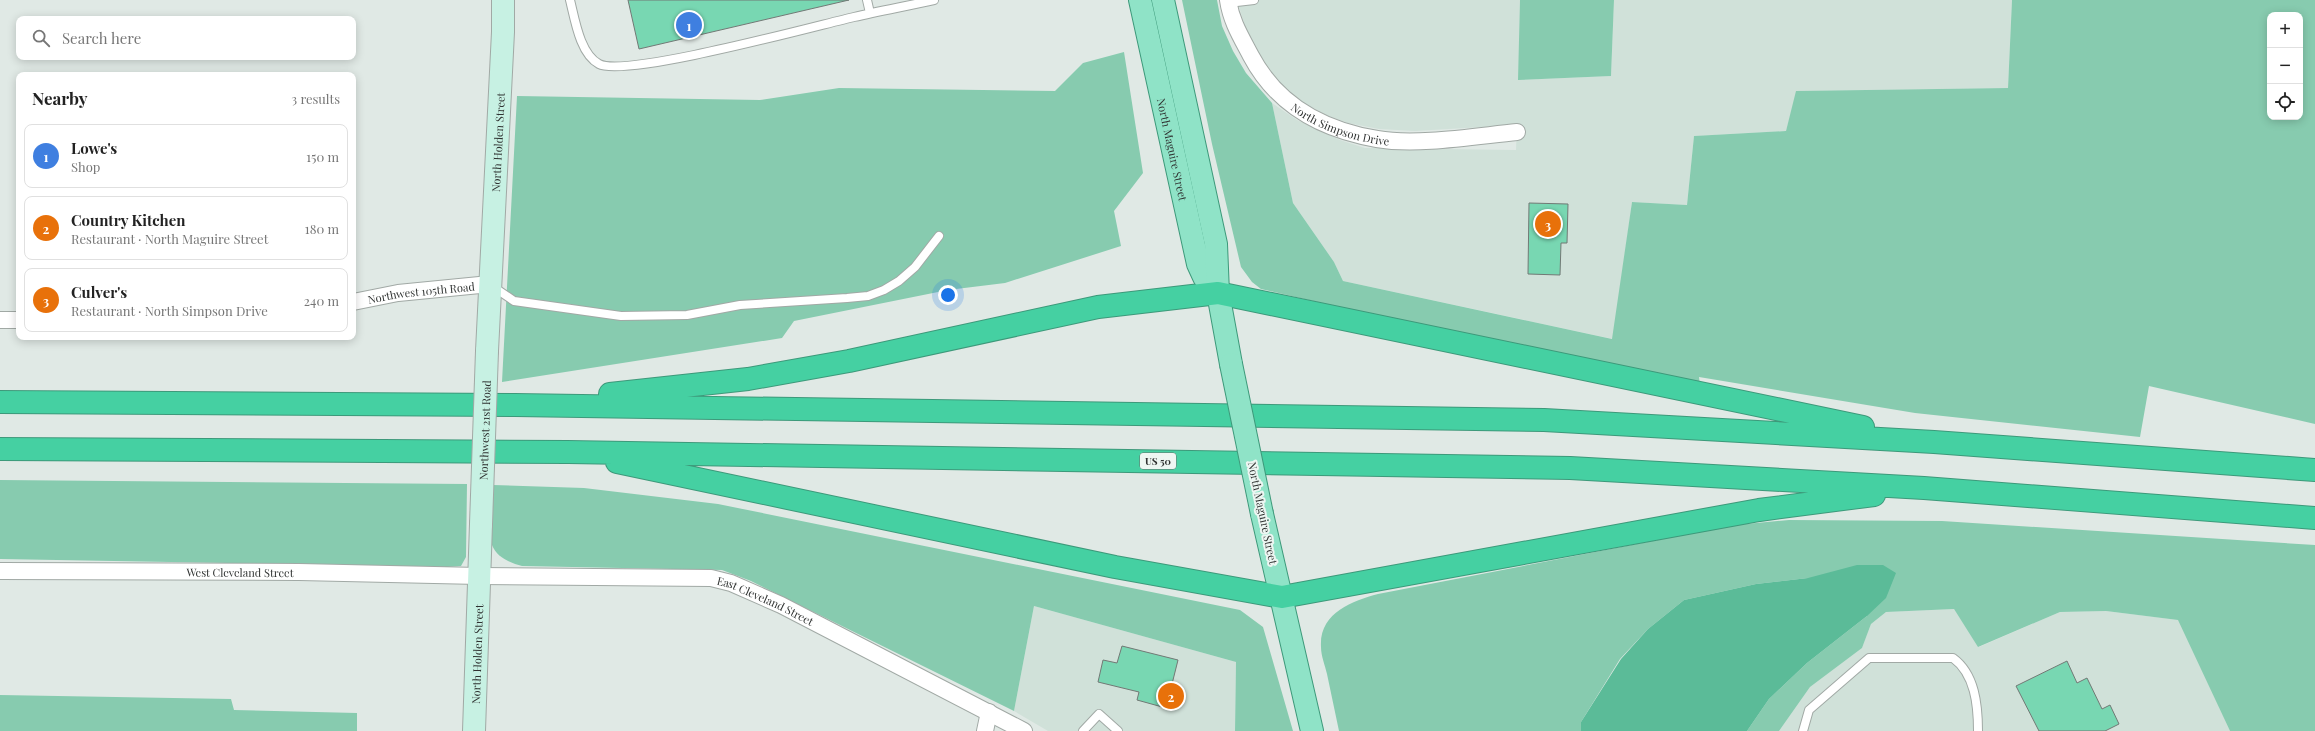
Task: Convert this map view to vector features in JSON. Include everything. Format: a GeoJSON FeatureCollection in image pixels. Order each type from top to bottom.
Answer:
{"type":"FeatureCollection","features":[{"type":"Feature","properties":{"kind":"highway"},"geometry":{"type":"LineString","coordinates":[[515,405],[748,379],[850,361],[1098,307],[1218,293],[1934,442]]}},
{"type":"Feature","properties":{"kind":"highway"},"geometry":{"type":"LineString","coordinates":[[0,402],[515,405],[1544,420],[1934,442],[2315,470]]}},
{"type":"Feature","properties":{"kind":"highway","name":"US 50"},"geometry":{"type":"LineString","coordinates":[[0,450],[568,452],[1570,468],[1924,488],[2315,518]]}},
{"type":"Feature","properties":{"kind":"highway"},"geometry":{"type":"LineString","coordinates":[[568,452],[1115,567],[1282,598],[1759,510],[1924,488]]}},
{"type":"Feature","properties":{"kind":"main road","name":"North Holden Street"},"geometry":{"type":"LineString","coordinates":[[490,284],[503,32],[503,0]]}},
{"type":"Feature","properties":{"kind":"main road","name":"North Maguire Street"},"geometry":{"type":"LineString","coordinates":[[1140,0],[1198,264],[1204,277],[1218,293]]}},
{"type":"Feature","properties":{"kind":"main road","name":"North Maguire Street"},"geometry":{"type":"LineString","coordinates":[[1163,0],[1216,244],[1218,293],[1231,364],[1262,514],[1312,731]]}},
{"type":"Feature","properties":{"kind":"main road","name":"Northwest 21st Road"},"geometry":{"type":"LineString","coordinates":[[479,576],[490,284]]}},
{"type":"Feature","properties":{"kind":"main road","name":"North Holden Street"},"geometry":{"type":"LineString","coordinates":[[474,731],[479,576]]}},
{"type":"Feature","properties":{"kind":"street","name":"North Simpson Drive"},"geometry":{"type":"LineString","coordinates":[[1228,2],[1235,26],[1260,73],[1276,92],[1323,124],[1378,139],[1401,140],[1517,132]]}},
{"type":"Feature","properties":{"kind":"street","name":"Northwest 105th Road"},"geometry":{"type":"LineString","coordinates":[[356,301],[398,293],[490,284]]}},
{"type":"Feature","properties":{"kind":"street"},"geometry":{"type":"LineString","coordinates":[[0,320],[16,320]]}},
{"type":"Feature","properties":{"kind":"street","name":"West Cleveland Street"},"geometry":{"type":"LineString","coordinates":[[0,571],[299,572],[479,576]]}},
{"type":"Feature","properties":{"kind":"street","name":"East Cleveland Street"},"geometry":{"type":"LineString","coordinates":[[479,576],[711,578],[731,583],[781,605],[990,712],[1024,731]]}},
{"type":"Feature","properties":{"kind":"street"},"geometry":{"type":"LineString","coordinates":[[985,731],[990,712]]}},
{"type":"Feature","properties":{"kind":"lane"},"geometry":{"type":"LineString","coordinates":[[570,0],[582,42],[590,57],[600,65],[618,67],[685,57],[870,13],[934,0]]}},
{"type":"Feature","properties":{"kind":"lane"},"geometry":{"type":"LineString","coordinates":[[867,0],[870,13]]}},
{"type":"Feature","properties":{"kind":"lane"},"geometry":{"type":"LineString","coordinates":[[1228,2],[1254,0]]}},
{"type":"Feature","properties":{"kind":"lane"},"geometry":{"type":"LineString","coordinates":[[490,284],[514,301],[621,316],[687,315],[740,305],[868,296],[899,281],[915,267],[939,236]]}},
{"type":"Feature","properties":{"kind":"lane"},"geometry":{"type":"LineString","coordinates":[[1804,731],[1809,710],[1869,658],[1953,658],[1963,666],[1977,701],[1978,731]]}},
{"type":"Feature","properties":{"kind":"lane"},"geometry":{"type":"LineString","coordinates":[[1084,731],[1099,714],[1118,731]]}},
{"type":"Feature","properties":{"kind":"shaded area"},"geometry":{"type":"Polygon","coordinates":[[[1182,0],[1217,0],[1222,26],[1233,51],[1246,73],[1272,103],[1293,203],[1334,262],[1343,281],[1612,339],[1632,202],[1687,205],[1694,136],[1786,131],[1796,91],[2008,88],[2012,0],[2315,0],[2315,424],[2149,386],[2140,437],[1915,413],[1699,377],[1700,385],[1455,334],[1261,289],[1252,282],[1241,267],[1212,144],[1182,0]]]}},
{"type":"Feature","properties":{"kind":"shaded area"},"geometry":{"type":"Polygon","coordinates":[[[1237,0],[1520,0],[1519,80],[1611,76],[1614,0],[2012,0],[2008,88],[1797,91],[1786,131],[1694,136],[1687,205],[1632,202],[1613,339],[1343,281],[1334,262],[1293,203],[1272,103],[1297,120],[1340,140],[1365,148],[1516,150],[1517,125],[1415,131],[1379,129],[1348,123],[1326,115],[1299,100],[1275,78],[1260,58],[1247,33],[1237,0]]]}},
{"type":"Feature","properties":{"kind":"shaded area"},"geometry":{"type":"Polygon","coordinates":[[[1520,0],[1614,0],[1611,76],[1518,80],[1520,0]]]}},
{"type":"Feature","properties":{"kind":"shaded area"},"geometry":{"type":"Polygon","coordinates":[[[1124,52],[1143,173],[1114,211],[1121,246],[1005,283],[948,290],[794,321],[782,338],[502,382],[517,96],[760,100],[839,88],[1055,91],[1083,63],[1124,52]]]}},
{"type":"Feature","properties":{"kind":"shaded area"},"geometry":{"type":"Polygon","coordinates":[[[0,480],[467,484],[466,557],[461,566],[448,567],[0,559],[0,480]]]}},
{"type":"Feature","properties":{"kind":"shaded area"},"geometry":{"type":"Polygon","coordinates":[[[493,485],[584,488],[718,504],[1240,610],[1263,627],[1293,731],[1235,731],[1236,662],[1034,606],[1014,711],[751,581],[722,570],[518,565],[501,557],[494,550],[492,545],[491,525],[493,485]]]}},
{"type":"Feature","properties":{"kind":"shaded area"},"geometry":{"type":"Polygon","coordinates":[[[1789,520],[1942,521],[2315,545],[2315,731],[2230,731],[2178,620],[2106,611],[2060,612],[1978,647],[1954,609],[1886,612],[1871,624],[1862,648],[1810,687],[1779,731],[1747,731],[1769,699],[1807,663],[1867,616],[1808,578],[1756,584],[1684,600],[1648,629],[1620,659],[1581,722],[1581,731],[1339,731],[1322,654],[1322,635],[1325,625],[1331,617],[1339,610],[1358,600],[1378,594],[1735,525],[1789,520]]]}},
{"type":"Feature","properties":{"kind":"shaded area"},"geometry":{"type":"Polygon","coordinates":[[[1857,565],[1883,565],[1896,573],[1886,598],[1867,616],[1807,663],[1769,699],[1747,731],[1581,731],[1581,722],[1621,659],[1648,629],[1684,600],[1756,584],[1808,578],[1857,565]]]}},
{"type":"Feature","properties":{"kind":"shaded area"},"geometry":{"type":"Polygon","coordinates":[[[1034,606],[1236,662],[1235,731],[1048,731],[1014,711],[1034,606]]]}},
{"type":"Feature","properties":{"kind":"shaded area"},"geometry":{"type":"Polygon","coordinates":[[[1954,609],[1979,647],[2060,612],[2106,611],[2179,620],[2230,731],[1779,731],[1810,687],[1862,648],[1871,624],[1886,612],[1954,609]]]}},
{"type":"Feature","properties":{"kind":"shaded area"},"geometry":{"type":"Polygon","coordinates":[[[0,695],[231,699],[234,710],[357,713],[357,731],[0,731],[0,695]]]}},
{"type":"Feature","properties":{"kind":"building"},"geometry":{"type":"Polygon","coordinates":[[[628,0],[849,0],[639,49],[628,0]]]}},
{"type":"Feature","properties":{"kind":"building"},"geometry":{"type":"Polygon","coordinates":[[[1529,203],[1568,204],[1567,243],[1561,243],[1560,275],[1528,274],[1529,203]]]}},
{"type":"Feature","properties":{"kind":"building"},"geometry":{"type":"Polygon","coordinates":[[[1122,646],[1178,660],[1166,708],[1137,700],[1139,692],[1098,682],[1103,660],[1117,663],[1122,646]]]}},
{"type":"Feature","properties":{"kind":"building"},"geometry":{"type":"Polygon","coordinates":[[[2067,661],[2077,683],[2087,678],[2102,709],[2110,705],[2119,724],[2105,731],[2039,731],[2016,686],[2067,661]]]}},
{"type":"Feature","properties":{"kind":"place","name":"Lowe's"},"geometry":{"type":"Point","coordinates":[689,25]}},
{"type":"Feature","properties":{"kind":"place","name":"Culver's"},"geometry":{"type":"Point","coordinates":[1548,224]}},
{"type":"Feature","properties":{"kind":"place","name":"Country Kitchen"},"geometry":{"type":"Point","coordinates":[1171,696]}}]}
